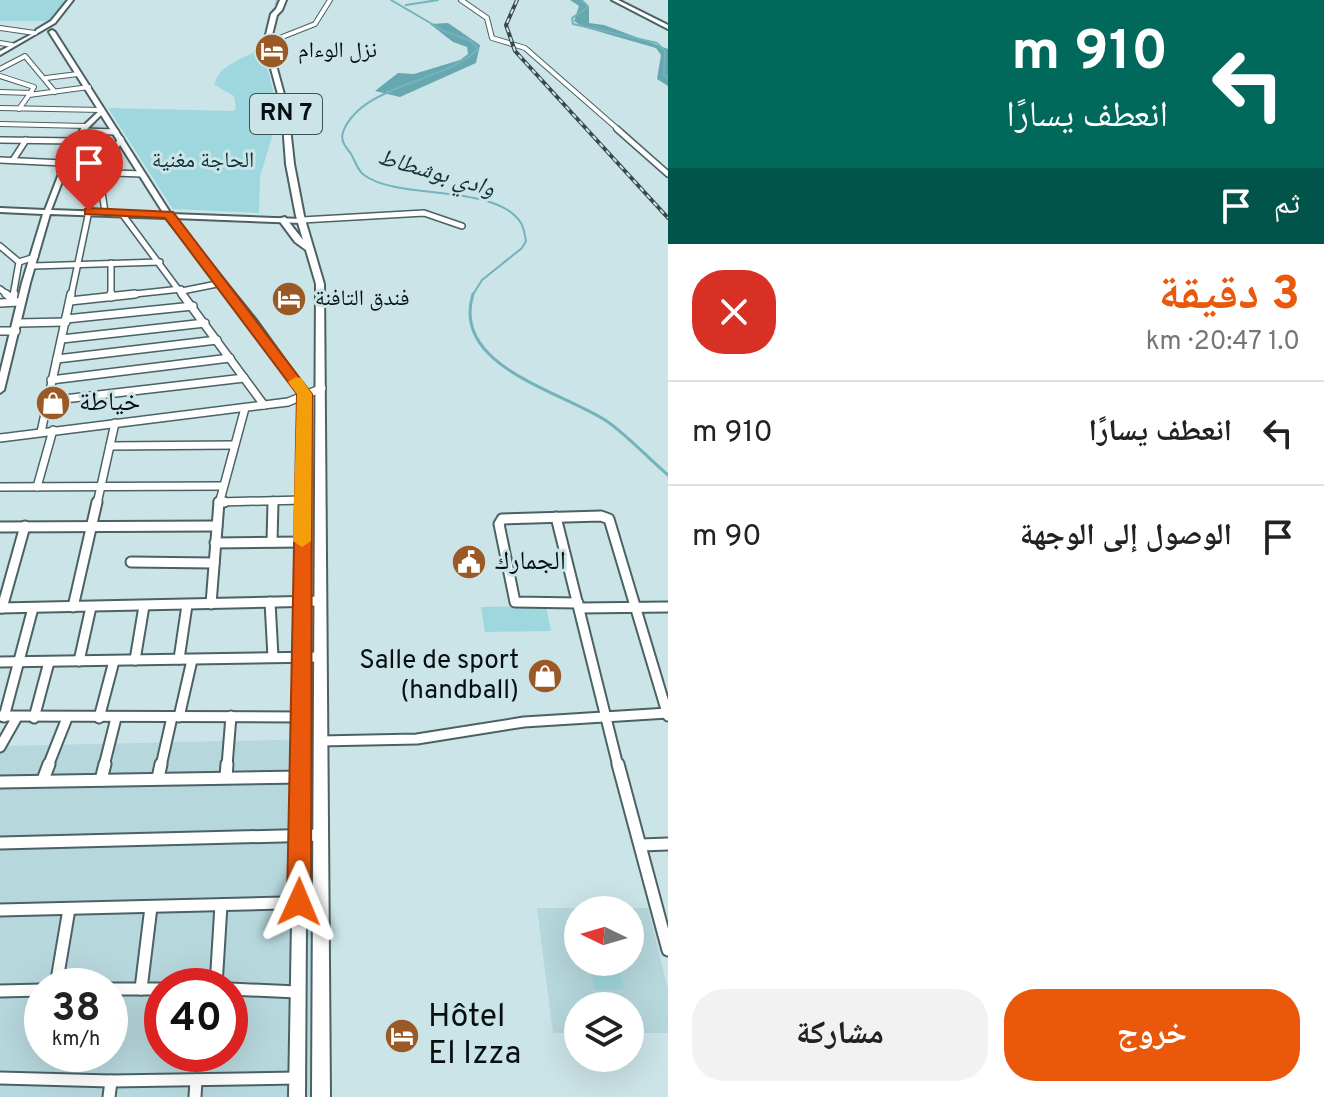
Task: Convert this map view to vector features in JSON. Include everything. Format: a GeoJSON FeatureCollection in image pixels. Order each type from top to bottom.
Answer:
{"type":"FeatureCollection","features":[{"type":"Feature","properties":{"kind":"main road","name":"RN 7"},"geometry":{"type":"LineString","coordinates":[[275,0],[267,43],[285,109],[290,164],[301,219],[320,284],[321,1097]]}},
{"type":"Feature","properties":{"kind":"main road","name":"RN 7"},"geometry":{"type":"LineString","coordinates":[[274,14],[283,0]]}},
{"type":"Feature","properties":{"kind":"main road"},"geometry":{"type":"LineString","coordinates":[[283,220],[308,248]]}},
{"type":"Feature","properties":{"kind":"street"},"geometry":{"type":"LineString","coordinates":[[0,52],[25,38],[45,34],[71,0]]}},
{"type":"Feature","properties":{"kind":"street"},"geometry":{"type":"LineString","coordinates":[[267,43],[315,24],[330,0]]}},
{"type":"Feature","properties":{"kind":"street"},"geometry":{"type":"LineString","coordinates":[[461,0],[487,18],[492,38],[525,48],[668,174]]}},
{"type":"Feature","properties":{"kind":"street"},"geometry":{"type":"LineString","coordinates":[[614,0],[668,27]]}},
{"type":"Feature","properties":{"kind":"street"},"geometry":{"type":"LineString","coordinates":[[45,34],[53,22]]}},
{"type":"Feature","properties":{"kind":"street"},"geometry":{"type":"LineString","coordinates":[[0,28],[45,34],[89,87],[169,215],[222,283],[305,400],[297,1097]]}},
{"type":"Feature","properties":{"kind":"street"},"geometry":{"type":"LineString","coordinates":[[0,43],[12,45]]}},
{"type":"Feature","properties":{"kind":"street"},"geometry":{"type":"LineString","coordinates":[[0,69],[25,56],[55,92]]}},
{"type":"Feature","properties":{"kind":"street"},"geometry":{"type":"LineString","coordinates":[[19,109],[32,92],[48,80],[78,74]]}},
{"type":"Feature","properties":{"kind":"street"},"geometry":{"type":"LineString","coordinates":[[0,76],[32,92]]}},
{"type":"Feature","properties":{"kind":"street"},"geometry":{"type":"LineString","coordinates":[[0,92],[55,92],[89,87]]}},
{"type":"Feature","properties":{"kind":"street"},"geometry":{"type":"LineString","coordinates":[[0,108],[102,110]]}},
{"type":"Feature","properties":{"kind":"street"},"geometry":{"type":"LineString","coordinates":[[10,108],[0,123],[84,129],[118,136]]}},
{"type":"Feature","properties":{"kind":"street"},"geometry":{"type":"LineString","coordinates":[[17,301],[34,261],[62,167],[84,129],[102,110]]}},
{"type":"Feature","properties":{"kind":"street"},"geometry":{"type":"LineString","coordinates":[[105,212],[99,173],[118,136]]}},
{"type":"Feature","properties":{"kind":"street"},"geometry":{"type":"LineString","coordinates":[[0,140],[76,141]]}},
{"type":"Feature","properties":{"kind":"street"},"geometry":{"type":"LineString","coordinates":[[13,160],[26,140]]}},
{"type":"Feature","properties":{"kind":"street"},"geometry":{"type":"LineString","coordinates":[[0,160],[99,173],[142,174]]}},
{"type":"Feature","properties":{"kind":"street"},"geometry":{"type":"LineString","coordinates":[[0,209],[283,220],[418,212],[462,226]]}},
{"type":"Feature","properties":{"kind":"street"},"geometry":{"type":"LineString","coordinates":[[89,212],[169,215]]}},
{"type":"Feature","properties":{"kind":"street"},"geometry":{"type":"LineString","coordinates":[[41,432],[89,212]]}},
{"type":"Feature","properties":{"kind":"street"},"geometry":{"type":"LineString","coordinates":[[123,215],[264,405]]}},
{"type":"Feature","properties":{"kind":"street"},"geometry":{"type":"LineString","coordinates":[[0,246],[19,262],[160,262]]}},
{"type":"Feature","properties":{"kind":"street"},"geometry":{"type":"LineString","coordinates":[[0,390],[4,364],[17,327],[19,262]]}},
{"type":"Feature","properties":{"kind":"street"},"geometry":{"type":"LineString","coordinates":[[111,263],[111,297]]}},
{"type":"Feature","properties":{"kind":"street"},"geometry":{"type":"LineString","coordinates":[[70,301],[222,283]]}},
{"type":"Feature","properties":{"kind":"street"},"geometry":{"type":"LineString","coordinates":[[0,289],[17,301]]}},
{"type":"Feature","properties":{"kind":"street"},"geometry":{"type":"LineString","coordinates":[[0,303],[17,301]]}},
{"type":"Feature","properties":{"kind":"street"},"geometry":{"type":"LineString","coordinates":[[0,331],[66,320],[193,306]]}},
{"type":"Feature","properties":{"kind":"street"},"geometry":{"type":"LineString","coordinates":[[62,339],[205,323]]}},
{"type":"Feature","properties":{"kind":"street"},"geometry":{"type":"LineString","coordinates":[[135,331],[137,349]]}},
{"type":"Feature","properties":{"kind":"street"},"geometry":{"type":"LineString","coordinates":[[57,359],[217,340]]}},
{"type":"Feature","properties":{"kind":"street"},"geometry":{"type":"LineString","coordinates":[[0,349],[10,350]]}},
{"type":"Feature","properties":{"kind":"street"},"geometry":{"type":"LineString","coordinates":[[51,380],[230,358]]}},
{"type":"Feature","properties":{"kind":"street"},"geometry":{"type":"LineString","coordinates":[[142,369],[148,389]]}},
{"type":"Feature","properties":{"kind":"street"},"geometry":{"type":"LineString","coordinates":[[47,401],[244,378]]}},
{"type":"Feature","properties":{"kind":"street"},"geometry":{"type":"LineString","coordinates":[[0,438],[305,400],[322,388]]}},
{"type":"Feature","properties":{"kind":"street"},"geometry":{"type":"LineString","coordinates":[[211,604],[219,502],[245,408]]}},
{"type":"Feature","properties":{"kind":"street"},"geometry":{"type":"LineString","coordinates":[[73,607],[115,423]]}},
{"type":"Feature","properties":{"kind":"street"},"geometry":{"type":"LineString","coordinates":[[37,487],[53,430]]}},
{"type":"Feature","properties":{"kind":"street"},"geometry":{"type":"LineString","coordinates":[[110,446],[234,445]]}},
{"type":"Feature","properties":{"kind":"street"},"geometry":{"type":"LineString","coordinates":[[0,487],[222,486]]}},
{"type":"Feature","properties":{"kind":"street"},"geometry":{"type":"LineString","coordinates":[[219,502],[303,500]]}},
{"type":"Feature","properties":{"kind":"street"},"geometry":{"type":"LineString","coordinates":[[272,542],[273,501]]}},
{"type":"Feature","properties":{"kind":"street"},"geometry":{"type":"LineString","coordinates":[[320,741],[417,739],[524,722],[668,714],[636,607],[609,519],[601,516],[508,518],[500,522],[512,595],[520,604],[579,606],[636,607],[668,607]]}},
{"type":"Feature","properties":{"kind":"street"},"geometry":{"type":"LineString","coordinates":[[556,517],[668,950]]}},
{"type":"Feature","properties":{"kind":"street"},"geometry":{"type":"LineString","coordinates":[[25,526],[1,608],[320,601]]}},
{"type":"Feature","properties":{"kind":"street"},"geometry":{"type":"LineString","coordinates":[[0,527],[217,526]]}},
{"type":"Feature","properties":{"kind":"street"},"geometry":{"type":"LineString","coordinates":[[215,543],[302,542]]}},
{"type":"Feature","properties":{"kind":"street"},"geometry":{"type":"LineString","coordinates":[[131,562],[214,563]]}},
{"type":"Feature","properties":{"kind":"street"},"geometry":{"type":"LineString","coordinates":[[270,602],[273,657]]}},
{"type":"Feature","properties":{"kind":"street"},"geometry":{"type":"LineString","coordinates":[[179,659],[187,605]]}},
{"type":"Feature","properties":{"kind":"street"},"geometry":{"type":"LineString","coordinates":[[135,660],[144,606]]}},
{"type":"Feature","properties":{"kind":"street"},"geometry":{"type":"LineString","coordinates":[[79,661],[91,607]]}},
{"type":"Feature","properties":{"kind":"street"},"geometry":{"type":"LineString","coordinates":[[33,608],[21,662],[2,716],[302,717]]}},
{"type":"Feature","properties":{"kind":"street"},"geometry":{"type":"LineString","coordinates":[[0,662],[320,657]]}},
{"type":"Feature","properties":{"kind":"street"},"geometry":{"type":"LineString","coordinates":[[158,778],[192,660]]}},
{"type":"Feature","properties":{"kind":"street"},"geometry":{"type":"LineString","coordinates":[[99,718],[114,661]]}},
{"type":"Feature","properties":{"kind":"street"},"geometry":{"type":"LineString","coordinates":[[34,718],[49,662]]}},
{"type":"Feature","properties":{"kind":"street"},"geometry":{"type":"LineString","coordinates":[[226,777],[231,716]]}},
{"type":"Feature","properties":{"kind":"street"},"geometry":{"type":"LineString","coordinates":[[0,747],[17,717]]}},
{"type":"Feature","properties":{"kind":"street"},"geometry":{"type":"LineString","coordinates":[[43,780],[67,718]]}},
{"type":"Feature","properties":{"kind":"street"},"geometry":{"type":"LineString","coordinates":[[101,780],[116,718]]}},
{"type":"Feature","properties":{"kind":"street"},"geometry":{"type":"LineString","coordinates":[[0,782],[302,777]]}},
{"type":"Feature","properties":{"kind":"street"},"geometry":{"type":"LineString","coordinates":[[0,843],[319,835]]}},
{"type":"Feature","properties":{"kind":"street"},"geometry":{"type":"LineString","coordinates":[[641,845],[668,844]]}},
{"type":"Feature","properties":{"kind":"street"},"geometry":{"type":"LineString","coordinates":[[0,910],[322,902]]}},
{"type":"Feature","properties":{"kind":"street"},"geometry":{"type":"LineString","coordinates":[[217,968],[221,905]]}},
{"type":"Feature","properties":{"kind":"street"},"geometry":{"type":"LineString","coordinates":[[128,989],[141,989],[151,907]]}},
{"type":"Feature","properties":{"kind":"street"},"geometry":{"type":"LineString","coordinates":[[59,968],[69,909]]}},
{"type":"Feature","properties":{"kind":"street"},"geometry":{"type":"LineString","coordinates":[[0,991],[24,990]]}},
{"type":"Feature","properties":{"kind":"street"},"geometry":{"type":"LineString","coordinates":[[248,990],[297,992]]}},
{"type":"Feature","properties":{"kind":"street"},"geometry":{"type":"LineString","coordinates":[[0,1078],[111,1081],[297,1078]]}},
{"type":"Feature","properties":{"kind":"street"},"geometry":{"type":"LineString","coordinates":[[195,1097],[196,1080]]}},
{"type":"Feature","properties":{"kind":"street"},"geometry":{"type":"LineString","coordinates":[[109,1097],[111,1081]]}},
{"type":"Feature","properties":{"kind":"shaded area"},"geometry":{"type":"Polygon","coordinates":[[[570,0],[583,0],[589,6],[589,23],[604,25],[668,49],[668,86],[657,79],[661,55],[656,48],[583,27],[574,21],[579,6],[570,0]]]}},
{"type":"Feature","properties":{"kind":"shaded area"},"geometry":{"type":"Polygon","coordinates":[[[448,23],[480,45],[476,63],[400,97],[375,91],[398,73],[414,74],[460,60],[468,54],[467,47],[453,42],[430,24],[448,23]]]}},
{"type":"Feature","properties":{"kind":"shaded area"},"geometry":{"type":"Polygon","coordinates":[[[319,739],[312,1097],[0,1097],[0,746],[319,739]]]}},
{"type":"Feature","properties":{"kind":"shaded area"},"geometry":{"type":"Polygon","coordinates":[[[537,908],[564,908],[564,976],[644,976],[644,908],[648,908],[668,990],[668,1033],[644,1033],[644,992],[564,992],[564,1033],[553,1033],[537,908]]]}},
{"type":"Feature","properties":{"kind":"green space"},"geometry":{"type":"Polygon","coordinates":[[[0,0],[66,0],[50,21],[0,21],[0,0]]]}},
{"type":"Feature","properties":{"kind":"green space","name":"الحاجة مغنية"},"geometry":{"type":"Polygon","coordinates":[[[254,52],[263,52],[279,113],[260,177],[259,213],[173,209],[108,108],[234,111],[234,96],[215,85],[216,79],[230,65],[254,52]]]}},
{"type":"Feature","properties":{"kind":"green space"},"geometry":{"type":"Polygon","coordinates":[[[546,606],[551,631],[485,632],[481,607],[546,606]]]}},
{"type":"Feature","properties":{"kind":"green space"},"geometry":{"type":"Polygon","coordinates":[[[592,976],[621,976],[624,989],[595,990],[592,976]]]}},
{"type":"Feature","properties":{"kind":"waterway","name":"وادي بوشطاط"},"geometry":{"type":"LineString","coordinates":[[391,0],[444,31],[471,41],[478,49],[446,69],[367,103],[353,116],[343,132],[343,141],[362,173],[380,183],[491,202],[509,211],[521,223],[526,241],[522,248],[482,280],[473,294]]}},
{"type":"Feature","properties":{"kind":"waterway"},"geometry":{"type":"LineString","coordinates":[[406,5],[438,0]]}},
{"type":"Feature","properties":{"kind":"waterway"},"geometry":{"type":"LineString","coordinates":[[581,0],[588,7],[572,18],[573,24],[657,43],[665,51],[664,75],[668,79]]}},
{"type":"Feature","properties":{"kind":"waterway","name":"وادي بوشطاط"},"geometry":{"type":"LineString","coordinates":[[473,294],[470,319],[478,341],[494,359],[540,388],[608,422],[668,475]]}},
{"type":"Feature","properties":{"kind":"tunnel"},"geometry":{"type":"LineString","coordinates":[[274,14],[279,0]]}},
{"type":"Feature","properties":{"kind":"railway"},"geometry":{"type":"LineString","coordinates":[[517,0],[506,25],[515,51],[668,218]]}},
{"type":"Feature","properties":{"kind":"slow traffic"},"geometry":{"type":"LineString","coordinates":[[296,382],[305,394],[302,541]]}},
{"type":"Feature","properties":{"kind":"place","name":"نزل الوءام"},"geometry":{"type":"Point","coordinates":[272,51]}},
{"type":"Feature","properties":{"kind":"place","name":"فندق التافنة"},"geometry":{"type":"Point","coordinates":[289,299]}},
{"type":"Feature","properties":{"kind":"place","name":"خياطة"},"geometry":{"type":"Point","coordinates":[53,403]}},
{"type":"Feature","properties":{"kind":"place","name":"الجمارك"},"geometry":{"type":"Point","coordinates":[469,562]}},
{"type":"Feature","properties":{"kind":"place","name":"Salle de sport (handball)"},"geometry":{"type":"Point","coordinates":[545,676]}},
{"type":"Feature","properties":{"kind":"place","name":"Hôtel El Izza"},"geometry":{"type":"Point","coordinates":[402,1036]}},
{"type":"Feature","properties":{"kind":"route"},"geometry":{"type":"LineString","coordinates":[[89,211],[168,214],[305,394],[299,902]]}}]}
